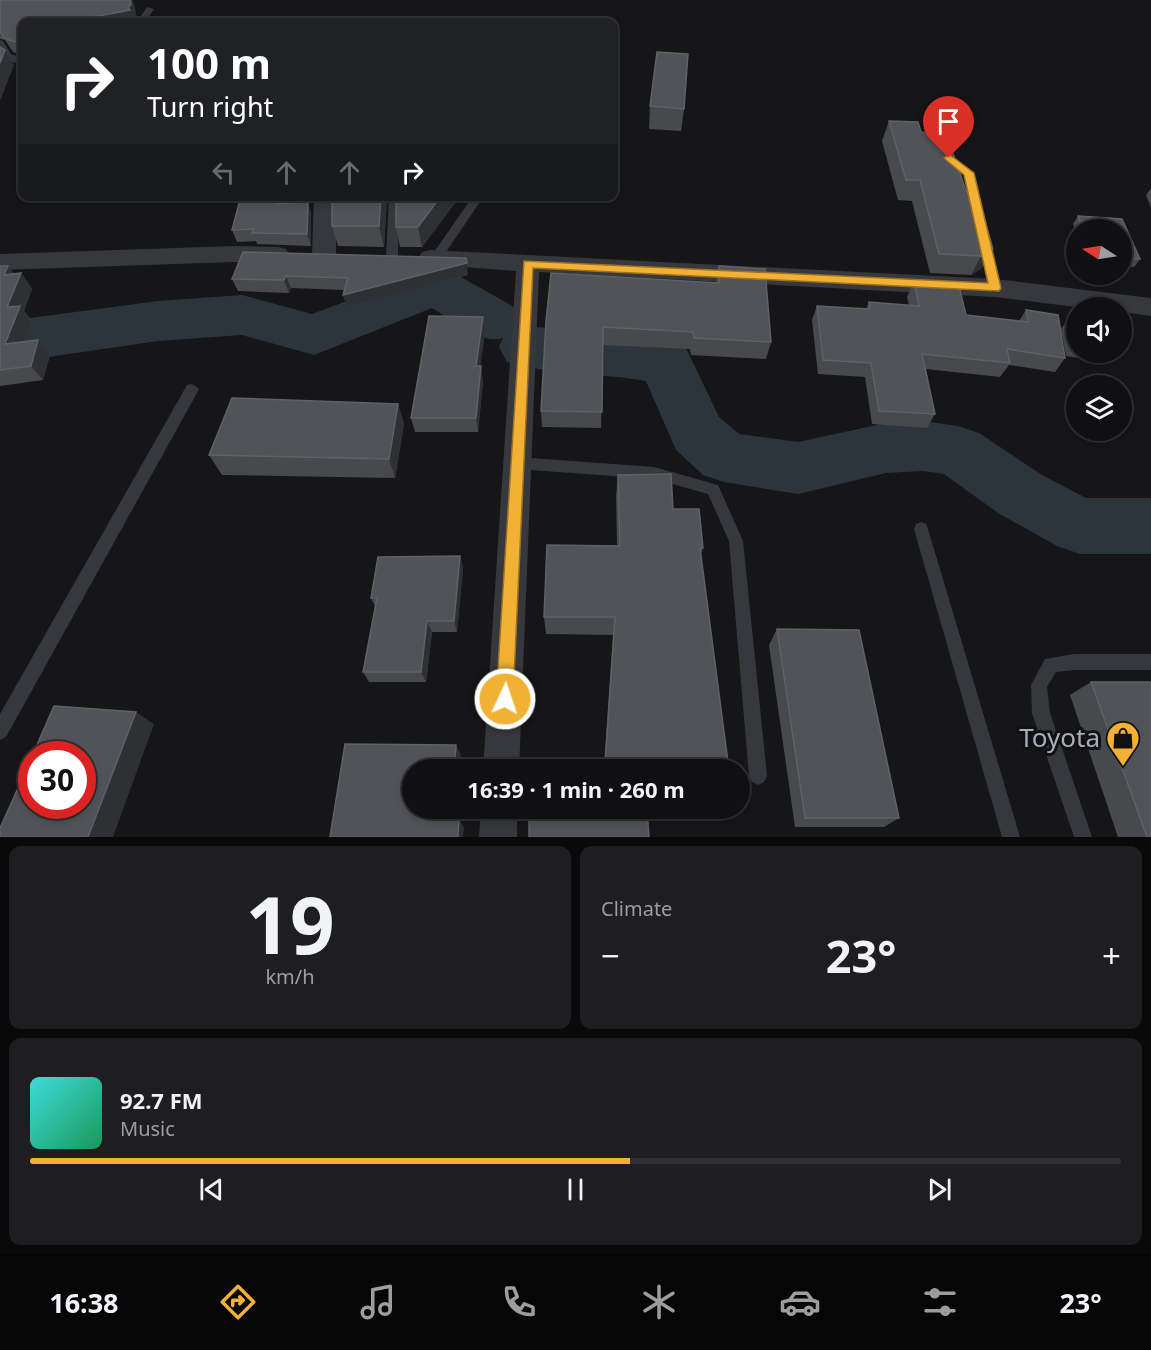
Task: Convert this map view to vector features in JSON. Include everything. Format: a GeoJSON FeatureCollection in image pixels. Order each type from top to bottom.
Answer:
{"type":"FeatureCollection","features":[{"type":"Feature","properties":{"kind":"street"},"geometry":{"type":"LineString","coordinates":[[329,201],[358,257]]}},
{"type":"Feature","properties":{"kind":"street"},"geometry":{"type":"LineString","coordinates":[[0,262],[234,254],[436,258],[995,288],[1151,307]]}},
{"type":"Feature","properties":{"kind":"street"},"geometry":{"type":"LineString","coordinates":[[502,759],[528,264]]}},
{"type":"Feature","properties":{"kind":"street"},"geometry":{"type":"LineString","coordinates":[[498,837],[499,819]]}},
{"type":"Feature","properties":{"kind":"lane"},"geometry":{"type":"LineString","coordinates":[[144,18],[150,9]]}},
{"type":"Feature","properties":{"kind":"lane"},"geometry":{"type":"LineString","coordinates":[[0,43],[3,53],[8,58],[18,60]]}},
{"type":"Feature","properties":{"kind":"lane"},"geometry":{"type":"LineString","coordinates":[[949,158],[969,173],[995,288]]}},
{"type":"Feature","properties":{"kind":"lane"},"geometry":{"type":"LineString","coordinates":[[358,257],[391,201]]}},
{"type":"Feature","properties":{"kind":"lane"},"geometry":{"type":"LineString","coordinates":[[436,258],[476,201]]}},
{"type":"Feature","properties":{"kind":"lane"},"geometry":{"type":"LineString","coordinates":[[0,731],[192,389]]}},
{"type":"Feature","properties":{"kind":"lane"},"geometry":{"type":"LineString","coordinates":[[517,463],[654,473],[713,489],[736,541],[758,776]]}},
{"type":"Feature","properties":{"kind":"lane"},"geometry":{"type":"LineString","coordinates":[[921,529],[1011,837]]}},
{"type":"Feature","properties":{"kind":"lane"},"geometry":{"type":"LineString","coordinates":[[1083,837],[1041,713],[1039,685],[1051,665],[1074,662],[1151,662]]}},
{"type":"Feature","properties":{"kind":"building"},"geometry":{"type":"Polygon","coordinates":[[[130,0],[131,4],[128,8],[130,10],[88,18],[18,18],[18,41],[15,42],[4,38],[0,31],[0,1],[130,0]]]}},
{"type":"Feature","properties":{"kind":"building"},"geometry":{"type":"Polygon","coordinates":[[[0,47],[5,50],[0,63],[0,47]]]}},
{"type":"Feature","properties":{"kind":"building"},"geometry":{"type":"Polygon","coordinates":[[[657,52],[688,54],[684,109],[650,106],[657,52]]]}},
{"type":"Feature","properties":{"kind":"building"},"geometry":{"type":"Polygon","coordinates":[[[889,121],[918,122],[921,132],[946,133],[966,191],[975,187],[993,249],[981,256],[939,254],[920,180],[906,180],[889,121]]]}},
{"type":"Feature","properties":{"kind":"building"},"geometry":{"type":"Polygon","coordinates":[[[240,201],[277,201],[276,204],[308,202],[307,234],[252,233],[254,229],[232,230],[240,201]]]}},
{"type":"Feature","properties":{"kind":"building"},"geometry":{"type":"Polygon","coordinates":[[[332,201],[381,201],[379,226],[332,226],[332,201]]]}},
{"type":"Feature","properties":{"kind":"building"},"geometry":{"type":"Polygon","coordinates":[[[396,201],[437,201],[418,227],[396,227],[396,201]]]}},
{"type":"Feature","properties":{"kind":"building"},"geometry":{"type":"Polygon","coordinates":[[[1078,216],[1122,219],[1079,219],[1078,216]]]}},
{"type":"Feature","properties":{"kind":"building"},"geometry":{"type":"Polygon","coordinates":[[[1132,241],[1140,259],[1132,259],[1132,241]]]}},
{"type":"Feature","properties":{"kind":"building"},"geometry":{"type":"Polygon","coordinates":[[[243,252],[466,258],[467,263],[343,295],[348,278],[286,276],[284,280],[232,279],[243,252]]]}},
{"type":"Feature","properties":{"kind":"building"},"geometry":{"type":"Polygon","coordinates":[[[0,266],[8,266],[4,275],[21,273],[7,307],[20,306],[5,344],[38,340],[31,366],[0,370],[0,266]]]}},
{"type":"Feature","properties":{"kind":"building"},"geometry":{"type":"Polygon","coordinates":[[[719,266],[765,269],[771,342],[694,338],[693,332],[603,327],[602,412],[541,411],[551,273],[719,283],[719,266]]]}},
{"type":"Feature","properties":{"kind":"building"},"geometry":{"type":"Polygon","coordinates":[[[914,282],[959,286],[966,315],[1028,322],[1026,310],[1058,315],[1065,358],[1007,349],[1010,363],[922,354],[935,414],[879,411],[871,363],[823,360],[817,306],[870,309],[869,302],[919,306],[914,282]]]}},
{"type":"Feature","properties":{"kind":"building"},"geometry":{"type":"Polygon","coordinates":[[[429,316],[483,317],[476,366],[481,366],[476,418],[411,418],[429,316]]]}},
{"type":"Feature","properties":{"kind":"building"},"geometry":{"type":"Polygon","coordinates":[[[232,398],[398,404],[389,459],[209,455],[232,398]]]}},
{"type":"Feature","properties":{"kind":"building"},"geometry":{"type":"Polygon","coordinates":[[[671,474],[673,509],[699,509],[703,548],[700,548],[728,759],[605,759],[615,617],[544,617],[547,545],[620,546],[618,475],[671,474]]]}},
{"type":"Feature","properties":{"kind":"building"},"geometry":{"type":"Polygon","coordinates":[[[460,556],[454,621],[427,621],[421,672],[363,672],[377,598],[371,598],[378,557],[460,556]]]}},
{"type":"Feature","properties":{"kind":"building"},"geometry":{"type":"Polygon","coordinates":[[[777,629],[859,630],[899,818],[805,818],[777,629]]]}},
{"type":"Feature","properties":{"kind":"building"},"geometry":{"type":"Polygon","coordinates":[[[1091,682],[1151,682],[1151,837],[1147,837],[1091,682]]]}},
{"type":"Feature","properties":{"kind":"building"},"geometry":{"type":"Polygon","coordinates":[[[54,706],[136,712],[96,816],[96,741],[39,741],[54,706]]]}},
{"type":"Feature","properties":{"kind":"building"},"geometry":{"type":"Polygon","coordinates":[[[345,744],[456,745],[455,759],[402,759],[402,819],[459,819],[458,837],[330,837],[345,744]]]}},
{"type":"Feature","properties":{"kind":"building"},"geometry":{"type":"Polygon","coordinates":[[[18,788],[18,819],[95,819],[88,837],[0,837],[0,828],[18,788]]]}},
{"type":"Feature","properties":{"kind":"building"},"geometry":{"type":"Polygon","coordinates":[[[529,819],[648,819],[649,837],[529,837],[529,819]]]}},
{"type":"Feature","properties":{"kind":"waterway"},"geometry":{"type":"LineString","coordinates":[[0,343],[158,321],[242,315],[314,335],[436,286],[495,321]]}},
{"type":"Feature","properties":{"kind":"waterway"},"geometry":{"type":"LineString","coordinates":[[526,347],[610,354],[666,363],[697,433],[724,457],[798,468],[886,448],[923,446],[958,451],[1020,494],[1080,526],[1151,526]]}},
{"type":"Feature","properties":{"kind":"place","name":"Toyota"},"geometry":{"type":"Point","coordinates":[1123,767]}},
{"type":"Feature","properties":{"kind":"route"},"geometry":{"type":"LineString","coordinates":[[505,699],[528,264],[995,288],[969,173],[949,158]]}}]}
